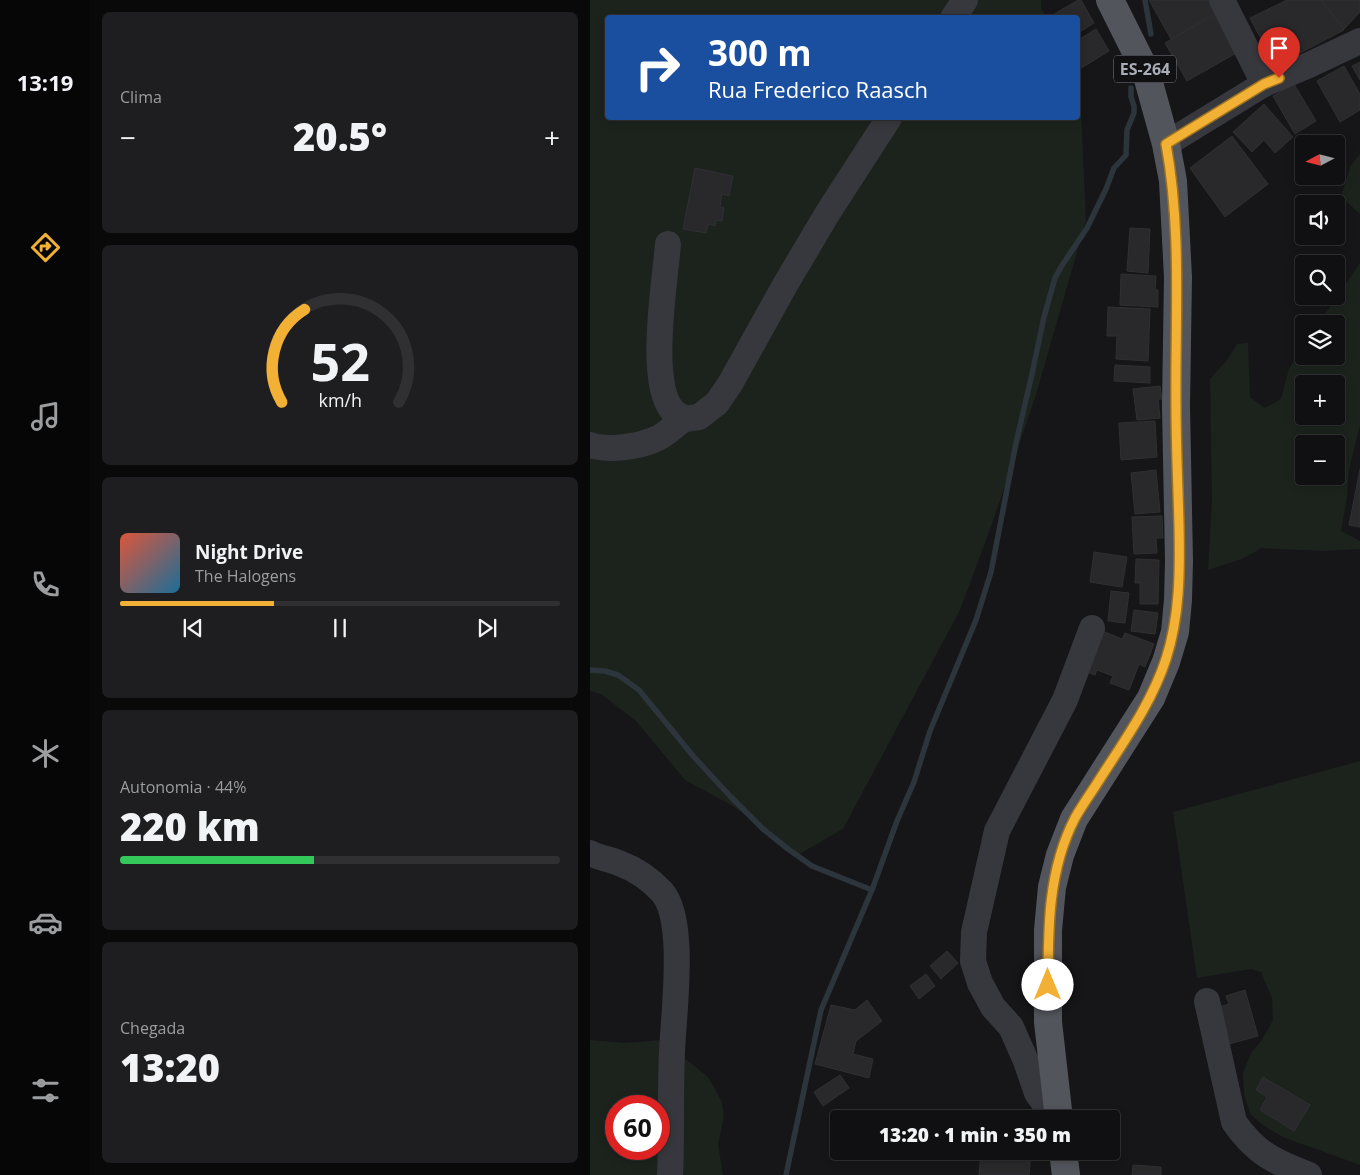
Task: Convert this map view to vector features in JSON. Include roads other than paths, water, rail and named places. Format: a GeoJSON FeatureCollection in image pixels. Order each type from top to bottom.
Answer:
{"type":"FeatureCollection","features":[{"type":"Feature","properties":{"kind":"main road","name":"ES-264"},"geometry":{"type":"LineString","coordinates":[[1056,1110],[1048,1022],[1048,930],[1052,887],[1060,855],[1074,819],[1151,698],[1166,662],[1175,632],[1179,561],[1176,406],[1178,277],[1173,181],[1155,99],[1146,72],[1110,0]]}},
{"type":"Feature","properties":{"kind":"main road"},"geometry":{"type":"LineString","coordinates":[[1064,1160],[1066,1175]]}},
{"type":"Feature","properties":{"kind":"street"},"geometry":{"type":"LineString","coordinates":[[955,15],[965,0]]}},
{"type":"Feature","properties":{"kind":"street"},"geometry":{"type":"LineString","coordinates":[[1222,0],[1264,84]]}},
{"type":"Feature","properties":{"kind":"street"},"geometry":{"type":"LineString","coordinates":[[1166,144],[1264,84],[1360,41]]}},
{"type":"Feature","properties":{"kind":"street"},"geometry":{"type":"LineString","coordinates":[[590,445],[600,449],[626,447],[656,439],[684,419],[699,417],[717,403],[730,384],[785,284],[827,214],[888,120]]}},
{"type":"Feature","properties":{"kind":"street"},"geometry":{"type":"LineString","coordinates":[[668,244],[658,358],[662,390],[672,410],[684,419]]}},
{"type":"Feature","properties":{"kind":"street"},"geometry":{"type":"LineString","coordinates":[[1050,1110],[1036,1093],[1026,1062],[1010,1027],[993,1006],[980,983],[973,961],[974,932],[997,831],[1065,700],[1092,628]]}},
{"type":"Feature","properties":{"kind":"street"},"geometry":{"type":"LineString","coordinates":[[590,853],[620,864],[650,880],[664,894],[672,912],[677,965],[672,1053],[670,1175]]}},
{"type":"Feature","properties":{"kind":"street"},"geometry":{"type":"LineString","coordinates":[[1207,1001],[1234,1122],[1245,1138],[1259,1152],[1309,1175]]}},
{"type":"Feature","properties":{"kind":"waterway"},"geometry":{"type":"LineString","coordinates":[[1145,0],[1151,34]]}},
{"type":"Feature","properties":{"kind":"waterway"},"geometry":{"type":"LineString","coordinates":[[786,1175],[821,1010],[872,890],[897,821],[914,782],[930,731],[976,620],[991,572],[1016,443],[1044,317],[1055,278],[1087,228],[1114,168],[1126,155],[1127,130],[1134,113],[1131,88]]}},
{"type":"Feature","properties":{"kind":"waterway"},"geometry":{"type":"LineString","coordinates":[[590,670],[605,671],[618,675],[639,690],[694,757],[730,796],[763,829],[788,849],[812,866],[872,890]]}}]}
